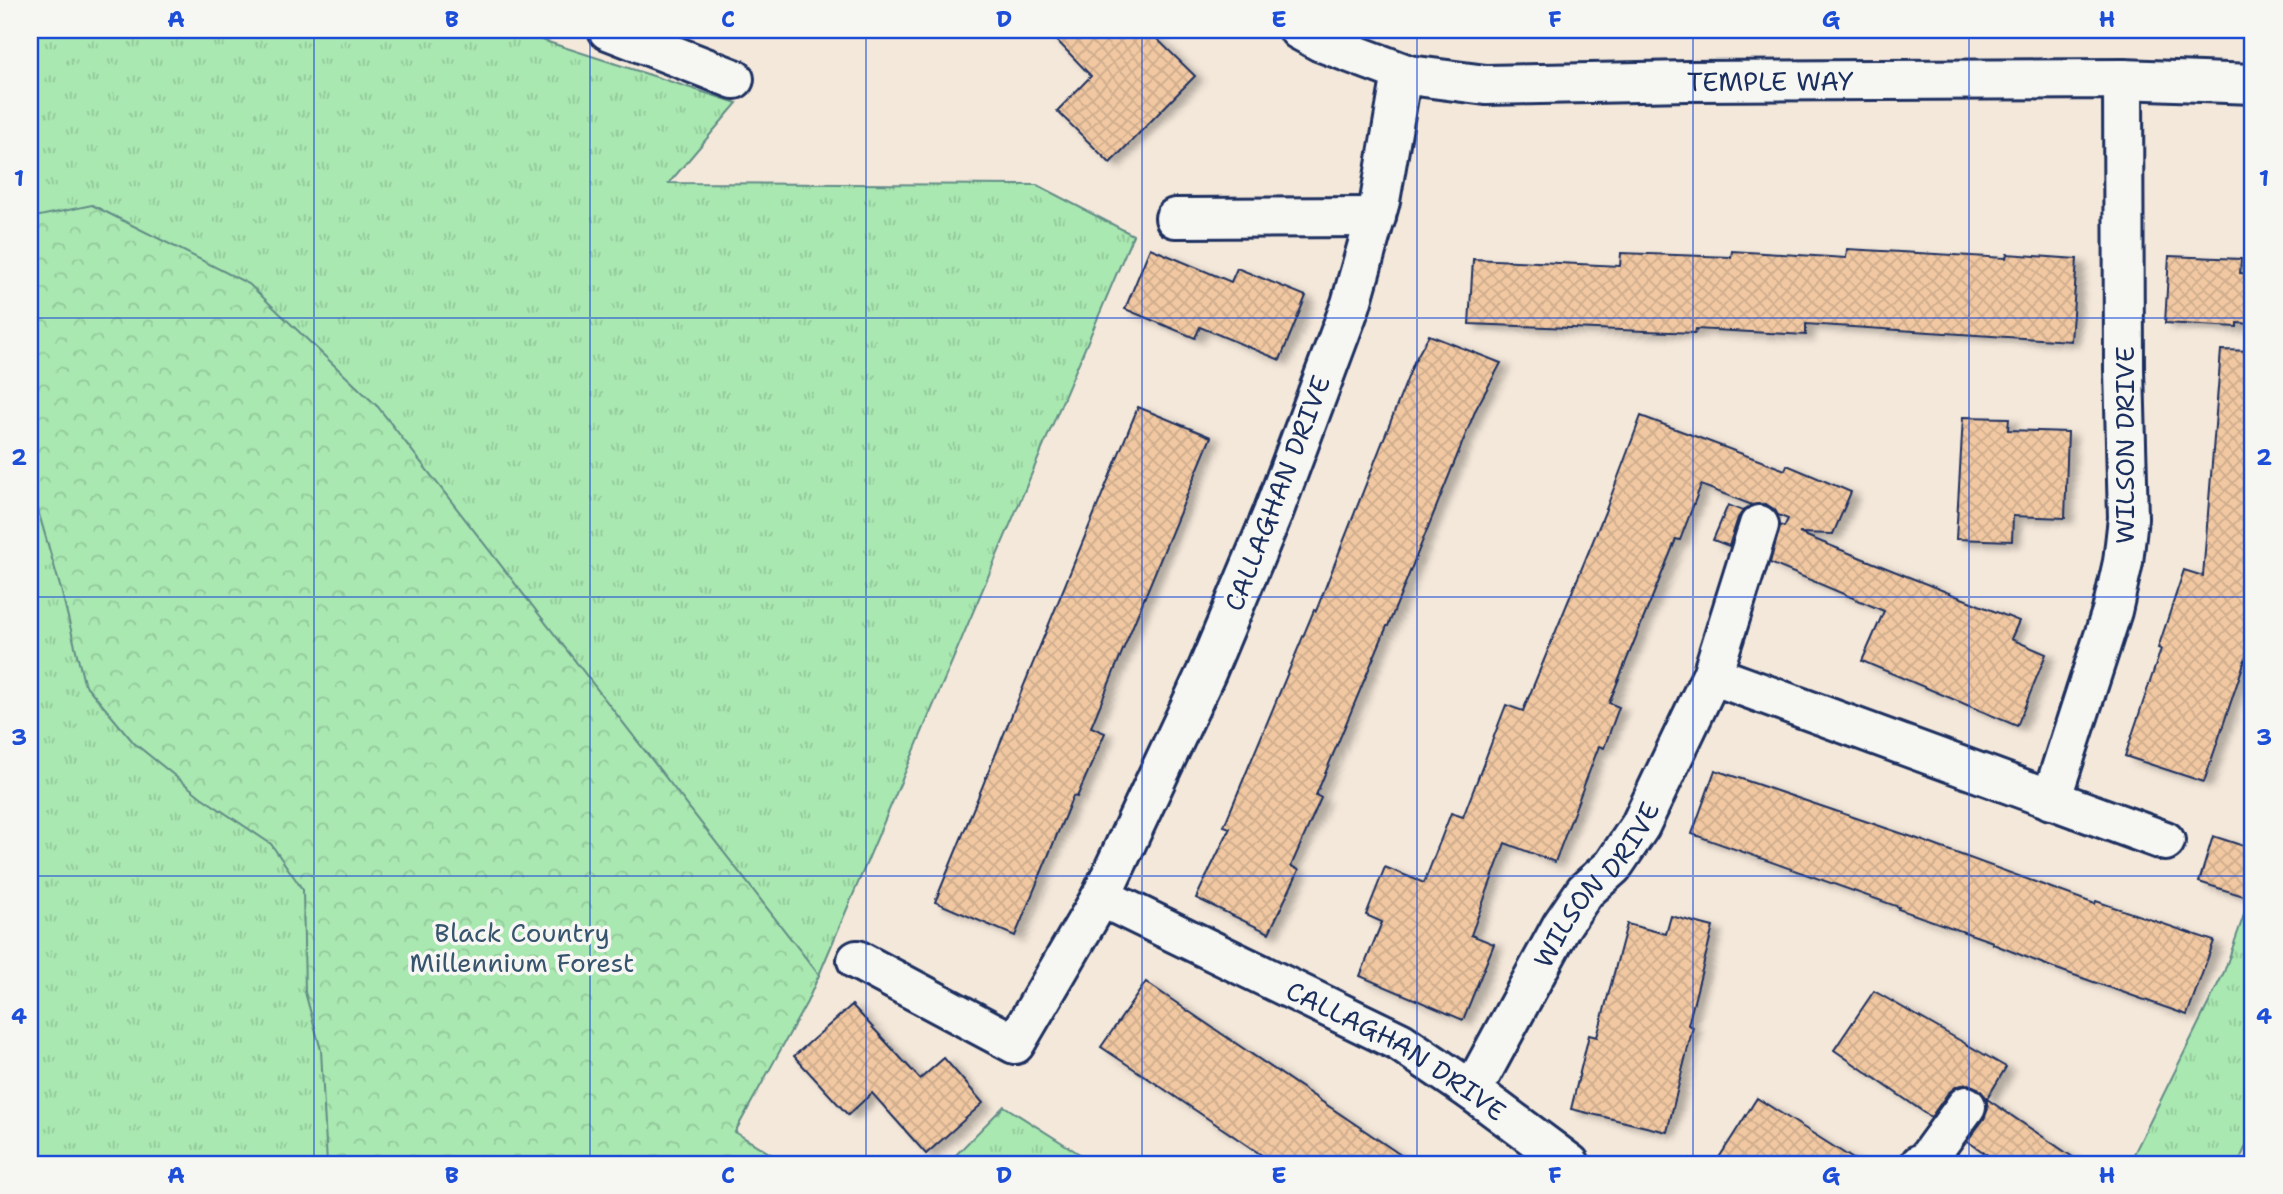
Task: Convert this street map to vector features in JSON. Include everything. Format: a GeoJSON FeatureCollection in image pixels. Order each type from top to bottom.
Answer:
{"type":"FeatureCollection","features":[{"type":"Feature","properties":{"kind":"street"},"geometry":{"type":"LineString","coordinates":[[608,30],[734,79]]}},
{"type":"Feature","properties":{"kind":"street","name":"TEMPLE WAY"},"geometry":{"type":"LineString","coordinates":[[1299,30],[1321,42],[1402,73],[1486,85],[2123,79],[2253,84]]}},
{"type":"Feature","properties":{"kind":"street","name":"CALLAGHAN DRIVE"},"geometry":{"type":"LineString","coordinates":[[856,960],[1015,1044],[1101,897],[1206,673],[1273,513],[1351,304],[1376,217],[1402,73]]}},
{"type":"Feature","properties":{"kind":"street","name":"WILSON DRIVE"},"geometry":{"type":"LineString","coordinates":[[2051,800],[2112,611],[2123,562],[2128,518],[2124,356],[2123,79]]}},
{"type":"Feature","properties":{"kind":"street"},"geometry":{"type":"LineString","coordinates":[[1175,218],[1376,217]]}},
{"type":"Feature","properties":{"kind":"street","name":"WILSON DRIVE"},"geometry":{"type":"LineString","coordinates":[[1472,1091],[1562,925],[1585,891],[1612,866],[1640,826],[1712,675],[1759,525]]}},
{"type":"Feature","properties":{"kind":"street"},"geometry":{"type":"LineString","coordinates":[[1712,675],[2165,841]]}},
{"type":"Feature","properties":{"kind":"street","name":"CALLAGHAN DRIVE"},"geometry":{"type":"LineString","coordinates":[[1101,897],[1400,1042],[1472,1091],[1570,1164]]}},
{"type":"Feature","properties":{"kind":"street"},"geometry":{"type":"LineString","coordinates":[[1920,1164],[1926,1161],[1966,1106]]}},
{"type":"Feature","properties":{"kind":"green space"},"geometry":{"type":"Polygon","coordinates":[[[30,30],[511,30],[737,103],[669,183],[1037,185],[1133,235],[819,975],[735,1132],[703,1164],[30,1164],[30,30]]]}},
{"type":"Feature","properties":{"kind":"green space","name":"Black Country Millennium Forest"},"geometry":{"type":"Polygon","coordinates":[[[92,205],[249,284],[378,407],[819,975],[807,1002],[735,1132],[787,1164],[327,1164],[321,1050],[305,992],[303,890],[271,844],[201,797],[134,743],[84,683],[62,593],[30,483],[30,218],[92,205]]]}},
{"type":"Feature","properties":{"kind":"green space"},"geometry":{"type":"Polygon","coordinates":[[[2253,889],[2253,1130],[2238,1164],[2129,1164],[2224,972],[2253,889]]]}},
{"type":"Feature","properties":{"kind":"green space"},"geometry":{"type":"Polygon","coordinates":[[[1004,1106],[1086,1158],[1096,1164],[947,1164],[1004,1106]]]}},
{"type":"Feature","properties":{"kind":"building"},"geometry":{"type":"Polygon","coordinates":[[[1047,30],[1148,30],[1195,76],[1110,163],[1057,111],[1091,76],[1047,30]]]}},
{"type":"Feature","properties":{"kind":"building"},"geometry":{"type":"Polygon","coordinates":[[[1150,248],[1231,282],[1237,268],[1306,296],[1280,360],[1200,327],[1195,338],[1125,309],[1150,248]]]}},
{"type":"Feature","properties":{"kind":"building"},"geometry":{"type":"Polygon","coordinates":[[[1847,249],[2077,259],[2071,341],[1806,324],[1806,335],[1696,329],[1695,333],[1469,324],[1473,259],[1620,266],[1621,253],[1731,257],[1732,251],[1846,258],[1847,249]]]}},
{"type":"Feature","properties":{"kind":"building"},"geometry":{"type":"Polygon","coordinates":[[[2169,256],[2241,259],[2240,273],[2253,274],[2253,324],[2237,323],[2237,327],[2165,323],[2169,256]]]}},
{"type":"Feature","properties":{"kind":"building"},"geometry":{"type":"Polygon","coordinates":[[[1429,335],[1501,363],[1476,409],[1316,795],[1321,798],[1291,866],[1299,870],[1269,933],[1196,898],[1230,828],[1224,826],[1314,610],[1316,611],[1414,362],[1429,335]]]}},
{"type":"Feature","properties":{"kind":"building"},"geometry":{"type":"Polygon","coordinates":[[[2221,350],[2253,351],[2253,636],[2204,782],[2125,756],[2184,570],[2203,576],[2221,350]]]}},
{"type":"Feature","properties":{"kind":"building"},"geometry":{"type":"Polygon","coordinates":[[[1138,407],[1211,437],[1091,727],[1105,733],[1077,797],[1073,796],[1015,936],[935,902],[1138,407]]]}},
{"type":"Feature","properties":{"kind":"building"},"geometry":{"type":"Polygon","coordinates":[[[1641,416],[1785,470],[1787,465],[1851,492],[1833,534],[1799,533],[2019,621],[2011,639],[2046,654],[2017,726],[1862,661],[1884,611],[1770,563],[1780,525],[1784,527],[1788,519],[1778,515],[1766,504],[1752,505],[1701,485],[1609,703],[1619,707],[1604,748],[1599,746],[1555,862],[1505,843],[1471,935],[1494,944],[1463,1020],[1360,976],[1382,922],[1366,915],[1385,867],[1424,883],[1451,813],[1463,817],[1506,705],[1523,711],[1605,512],[1641,416]]]}},
{"type":"Feature","properties":{"kind":"building"},"geometry":{"type":"Polygon","coordinates":[[[1963,417],[2009,418],[2008,430],[2068,432],[2065,518],[2013,516],[2012,541],[1956,539],[1963,417]]]}},
{"type":"Feature","properties":{"kind":"building"},"geometry":{"type":"Polygon","coordinates":[[[1728,505],[1743,511],[1729,546],[1713,540],[1728,505]]]}},
{"type":"Feature","properties":{"kind":"building"},"geometry":{"type":"Polygon","coordinates":[[[1715,770],[1915,838],[2095,904],[2096,901],[2214,941],[2187,1015],[2054,968],[1993,942],[1898,909],[1899,907],[1692,834],[1715,770]]]}},
{"type":"Feature","properties":{"kind":"building"},"geometry":{"type":"Polygon","coordinates":[[[2213,836],[2253,849],[2253,899],[2199,882],[2213,836]]]}},
{"type":"Feature","properties":{"kind":"building"},"geometry":{"type":"Polygon","coordinates":[[[1671,916],[1713,927],[1688,1025],[1693,1027],[1667,1132],[1571,1109],[1589,1035],[1597,1037],[1627,924],[1666,934],[1671,916]]]}},
{"type":"Feature","properties":{"kind":"building"},"geometry":{"type":"Polygon","coordinates":[[[1146,982],[1414,1164],[1275,1164],[1101,1047],[1146,982]]]}},
{"type":"Feature","properties":{"kind":"building"},"geometry":{"type":"Polygon","coordinates":[[[1874,991],[2006,1067],[1987,1099],[2083,1164],[2001,1164],[1967,1141],[1984,1119],[1988,1109],[1986,1097],[1978,1088],[1968,1084],[1957,1086],[1948,1093],[1931,1117],[1834,1050],[1874,991]]]}},
{"type":"Feature","properties":{"kind":"building"},"geometry":{"type":"Polygon","coordinates":[[[852,1005],[920,1079],[944,1058],[983,1103],[926,1154],[872,1093],[848,1115],[794,1056],[852,1005]]]}},
{"type":"Feature","properties":{"kind":"building"},"geometry":{"type":"Polygon","coordinates":[[[1757,1098],[1861,1164],[1715,1164],[1757,1098]]]}}]}
